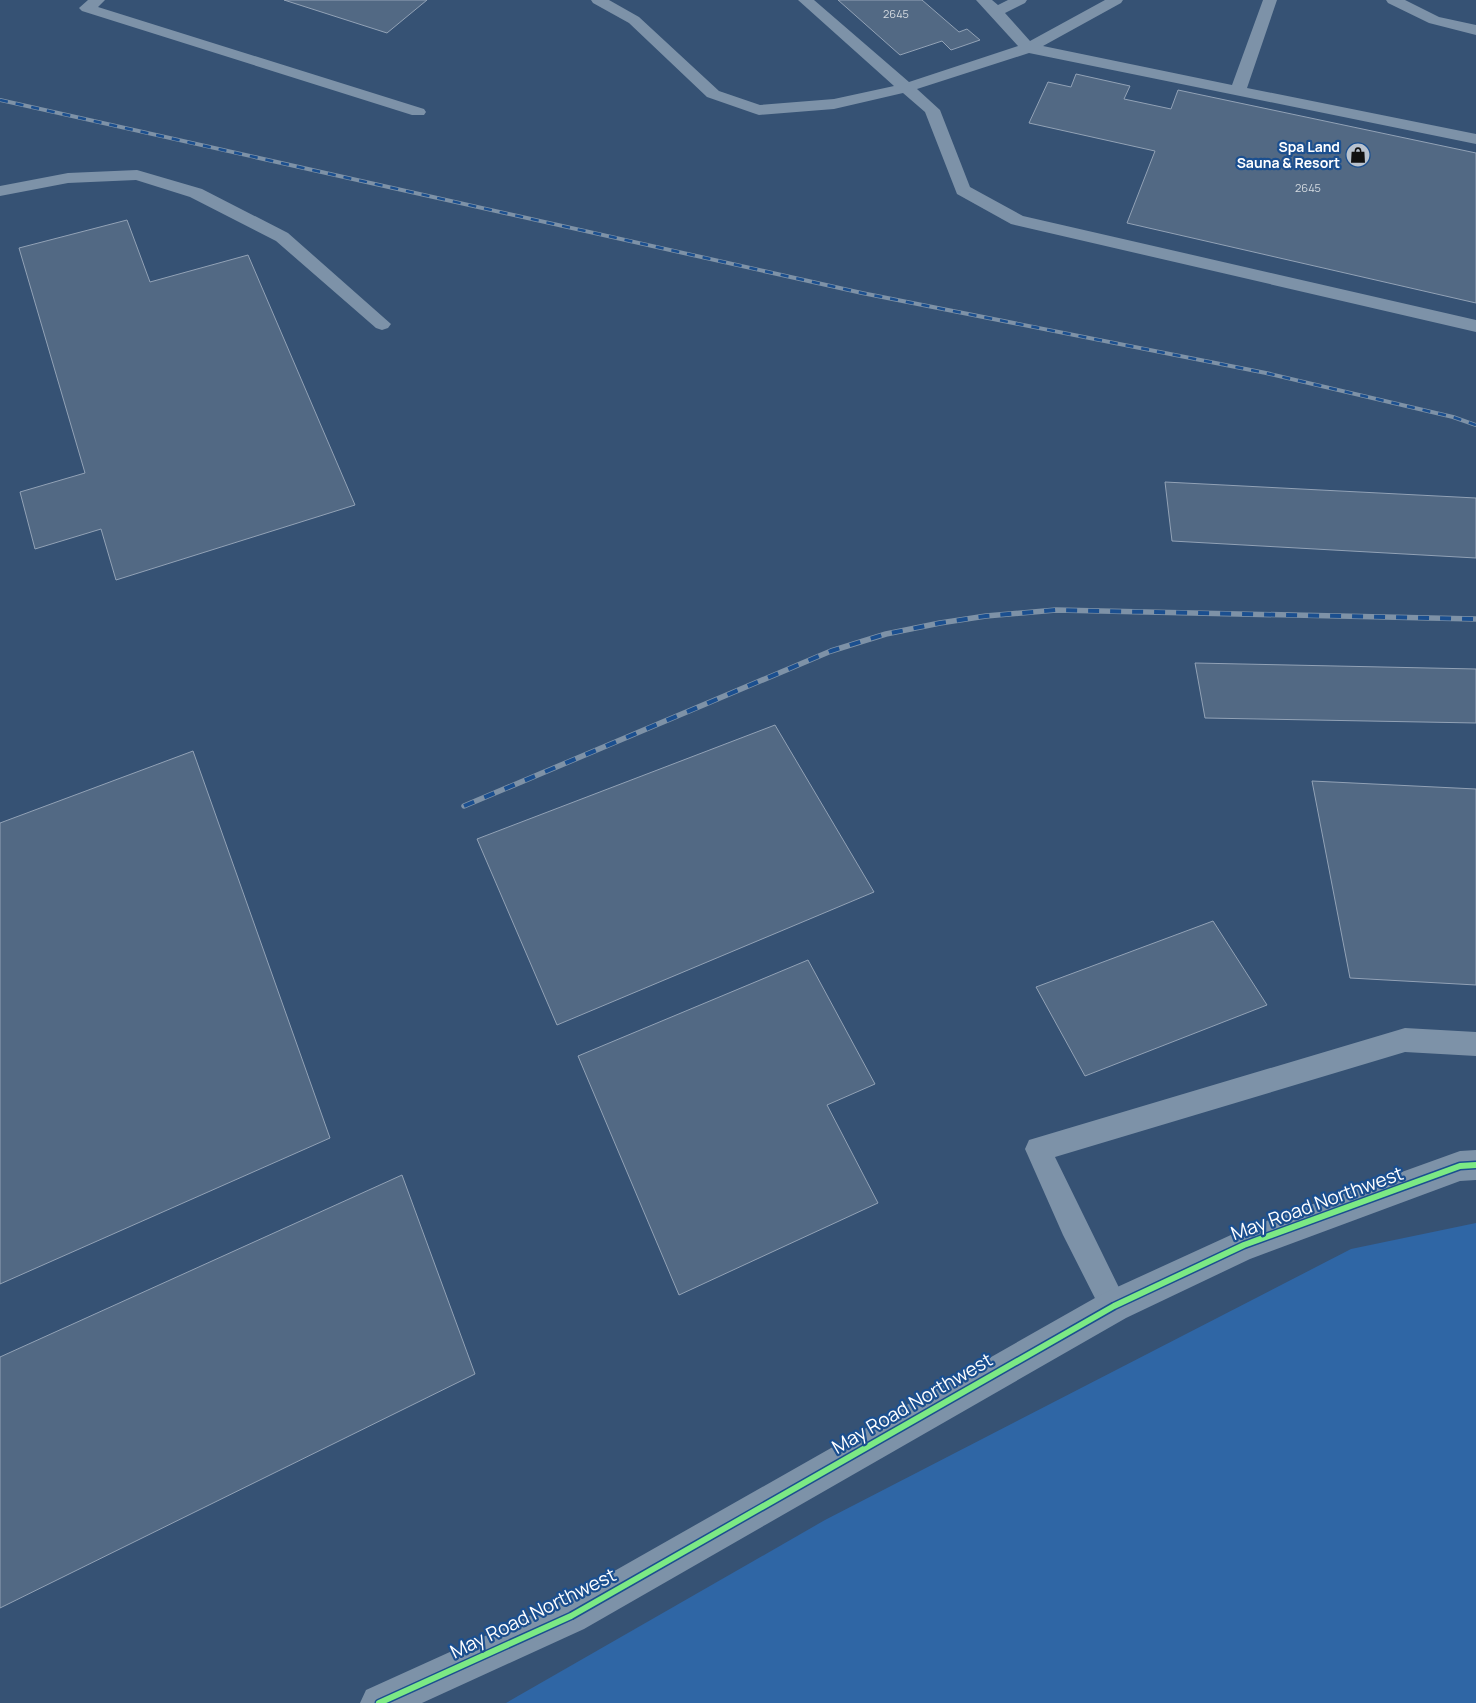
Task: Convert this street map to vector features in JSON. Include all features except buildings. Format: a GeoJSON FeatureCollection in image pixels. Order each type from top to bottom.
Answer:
{"type":"FeatureCollection","features":[{"type":"Feature","properties":{"kind":"street","name":"May Road Northwest"},"geometry":{"type":"LineString","coordinates":[[379,1703],[571,1616],[1114,1306],[1244,1245],[1460,1166],[1476,1165]]}},
{"type":"Feature","properties":{"kind":"lane"},"geometry":{"type":"LineString","coordinates":[[98,0],[87,8],[418,112]]}},
{"type":"Feature","properties":{"kind":"lane"},"geometry":{"type":"LineString","coordinates":[[598,0],[634,20],[713,94],[759,110],[834,104],[905,88],[1028,48],[1116,0]]}},
{"type":"Feature","properties":{"kind":"lane"},"geometry":{"type":"LineString","coordinates":[[805,0],[932,110],[963,190],[1017,220],[1476,326]]}},
{"type":"Feature","properties":{"kind":"lane"},"geometry":{"type":"LineString","coordinates":[[983,0],[1028,48],[1476,140]]}},
{"type":"Feature","properties":{"kind":"lane"},"geometry":{"type":"LineString","coordinates":[[996,12],[1020,0]]}},
{"type":"Feature","properties":{"kind":"lane"},"geometry":{"type":"LineString","coordinates":[[1238,91],[1270,0]]}},
{"type":"Feature","properties":{"kind":"lane"},"geometry":{"type":"LineString","coordinates":[[1393,0],[1434,20],[1476,30]]}},
{"type":"Feature","properties":{"kind":"lane"},"geometry":{"type":"LineString","coordinates":[[0,191],[68,178],[137,175],[196,193],[282,237],[382,324]]}},
{"type":"Feature","properties":{"kind":"lane"},"geometry":{"type":"LineString","coordinates":[[1114,1306],[1073,1226],[1038,1149],[1405,1040],[1476,1044]]}},
{"type":"Feature","properties":{"kind":"shaded area"},"geometry":{"type":"Polygon","coordinates":[[[1476,1223],[1476,1703],[506,1703],[825,1520],[1351,1249],[1476,1223]]]}},
{"type":"Feature","properties":{"kind":"railway"},"geometry":{"type":"LineString","coordinates":[[0,100],[862,293],[1266,373],[1453,417],[1476,425]]}},
{"type":"Feature","properties":{"kind":"railway"},"geometry":{"type":"LineString","coordinates":[[464,806],[831,651],[886,634],[940,623],[986,616],[1056,610],[1476,619]]}},
{"type":"Feature","properties":{"kind":"cycle path"},"geometry":{"type":"LineString","coordinates":[[379,1703],[571,1616],[1114,1306],[1244,1245],[1460,1166],[1476,1165]]}},
{"type":"Feature","properties":{"kind":"place","name":"Spa Land Sauna & Resort"},"geometry":{"type":"Point","coordinates":[1358,155]}}]}
